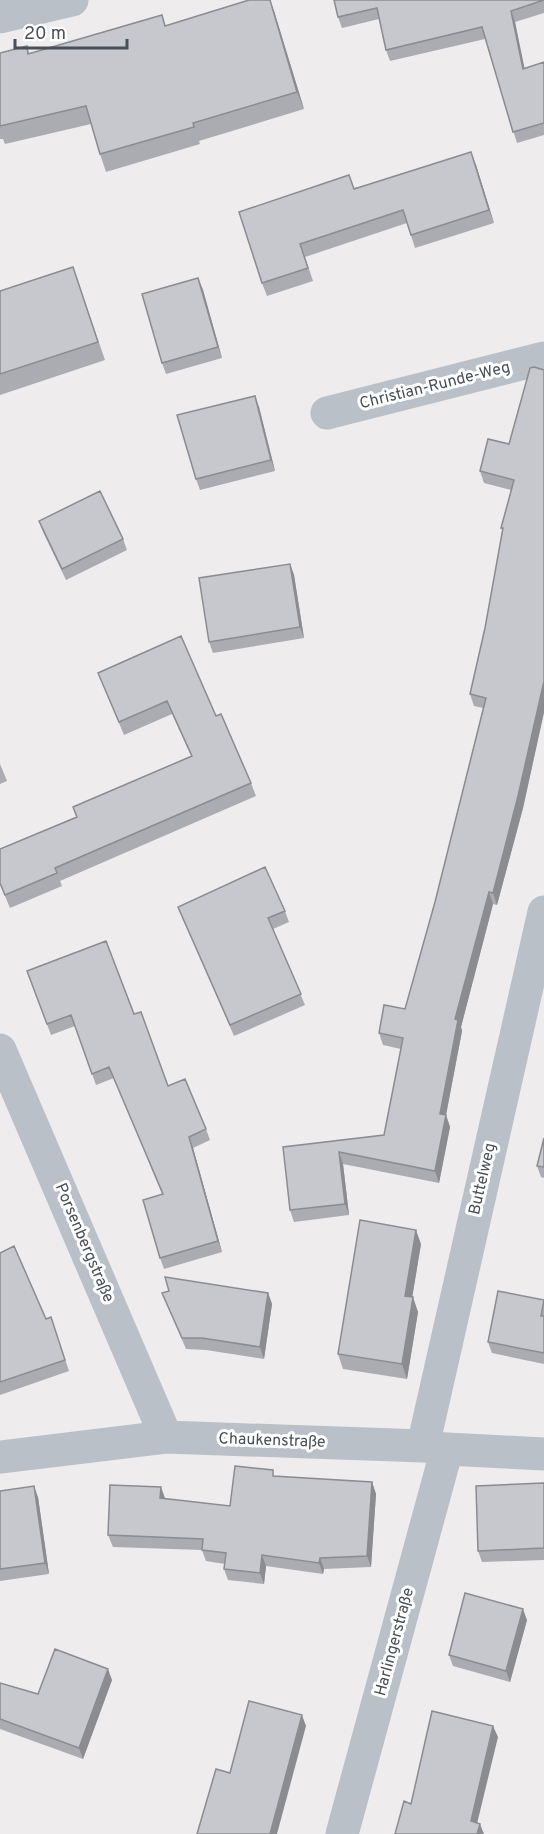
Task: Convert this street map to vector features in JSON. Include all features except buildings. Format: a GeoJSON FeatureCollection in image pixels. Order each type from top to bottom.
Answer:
{"type":"FeatureCollection","features":[{"type":"Feature","properties":{"kind":"street"},"geometry":{"type":"LineString","coordinates":[[0,17],[72,0]]}},
{"type":"Feature","properties":{"kind":"street","name":"Christian-Runde-Weg"},"geometry":{"type":"LineString","coordinates":[[327,413],[544,358]]}},
{"type":"Feature","properties":{"kind":"street","name":"Buttelweg"},"geometry":{"type":"LineString","coordinates":[[435,1448],[544,912]]}},
{"type":"Feature","properties":{"kind":"street","name":"Porsenbergstraße"},"geometry":{"type":"LineString","coordinates":[[0,1050],[166,1437]]}},
{"type":"Feature","properties":{"kind":"street","name":"Chaukenstraße"},"geometry":{"type":"LineString","coordinates":[[0,1457],[166,1437],[544,1454]]}},
{"type":"Feature","properties":{"kind":"street","name":"Harlingerstraße"},"geometry":{"type":"LineString","coordinates":[[342,1834],[435,1448]]}}]}
